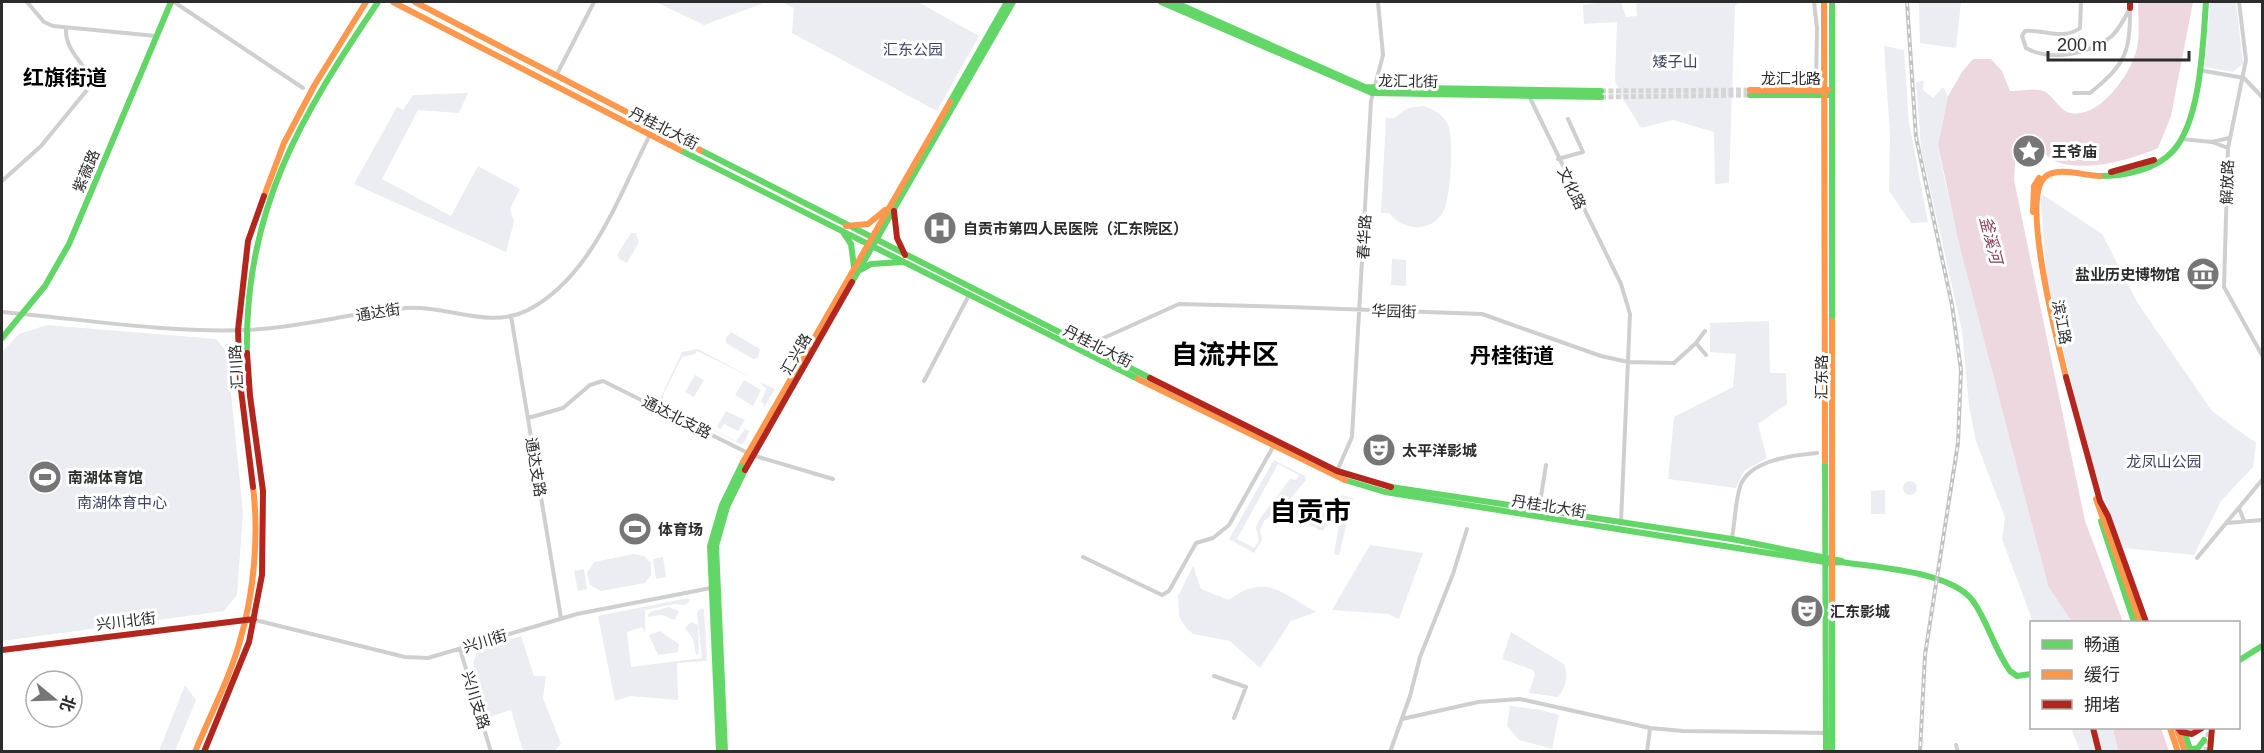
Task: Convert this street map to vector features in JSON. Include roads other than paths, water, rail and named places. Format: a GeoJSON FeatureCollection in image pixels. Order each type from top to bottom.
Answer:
{"type":"FeatureCollection","features":[{"type":"Feature","properties":{"kind":"main road","name":"紫薇路"},"geometry":{"type":"LineString","coordinates":[[2,338],[45,286],[69,244],[173,2]]}},
{"type":"Feature","properties":{"kind":"main road","name":"汇川路"},"geometry":{"type":"LineString","coordinates":[[204,752],[249,642],[251,619],[256,508],[240,382],[238,330],[248,241],[268,180],[304,103],[366,2]]}},
{"type":"Feature","properties":{"kind":"main road","name":"汇川路"},"geometry":{"type":"LineString","coordinates":[[195,752],[251,619],[262,561],[264,507],[248,381],[246,330],[256,242],[276,183],[312,107],[378,2]]}},
{"type":"Feature","properties":{"kind":"main road","name":"丹桂北大街"},"geometry":{"type":"LineString","coordinates":[[393,2],[650,134],[872,242],[970,294],[1335,477],[1385,492],[1828,559]]}},
{"type":"Feature","properties":{"kind":"main road","name":"丹桂北大街"},"geometry":{"type":"LineString","coordinates":[[415,2],[844,228]]}},
{"type":"Feature","properties":{"kind":"main road"},"geometry":{"type":"LineString","coordinates":[[872,242],[1007,2]]}},
{"type":"Feature","properties":{"kind":"main road"},"geometry":{"type":"LineString","coordinates":[[896,200],[894,212],[897,238],[905,259],[871,264],[856,270],[851,244],[844,228],[868,224],[896,200],[1013,2]]}},
{"type":"Feature","properties":{"kind":"main road","name":"龙汇北街"},"geometry":{"type":"LineString","coordinates":[[1161,2],[1349,85],[1373,91],[1601,94]]}},
{"type":"Feature","properties":{"kind":"main road","name":"龙汇北街"},"geometry":{"type":"LineString","coordinates":[[1174,2],[1373,91]]}},
{"type":"Feature","properties":{"kind":"main road","name":"汇东路"},"geometry":{"type":"LineString","coordinates":[[1824,2],[1829,733],[1832,752]]}},
{"type":"Feature","properties":{"kind":"main road","name":"汇东路"},"geometry":{"type":"LineString","coordinates":[[1828,559],[1832,2]]}},
{"type":"Feature","properties":{"kind":"main road","name":"滨江路"},"geometry":{"type":"LineString","coordinates":[[2140,614],[2108,516],[2100,501],[2059,357],[2045,279],[2036,206],[2037,187],[2044,177],[2054,173],[2095,177],[2144,169],[2161,161],[2175,150],[2181,139],[2199,70],[2206,2]]}},
{"type":"Feature","properties":{"kind":"main road","name":"龙汇北路"},"geometry":{"type":"LineString","coordinates":[[1825,92],[1810,90],[1750,93],[1832,92]]}},
{"type":"Feature","properties":{"kind":"main road","name":"滨江路"},"geometry":{"type":"LineString","coordinates":[[2140,614],[2097,502],[2056,359],[2032,206],[2034,186],[2042,174],[2054,170],[2094,173],[2142,166],[2159,158],[2181,139]]}},
{"type":"Feature","properties":{"kind":"main road","name":"汇兴路"},"geometry":{"type":"LineString","coordinates":[[725,752],[713,588],[716,546],[720,528],[750,454],[872,242]]}},
{"type":"Feature","properties":{"kind":"main road","name":"丹桂北大街"},"geometry":{"type":"LineString","coordinates":[[905,259],[1337,471],[1387,486],[1732,539],[1928,579],[1959,588],[1982,614],[2006,666],[2017,676],[2030,674]]}},
{"type":"Feature","properties":{"kind":"main road"},"geometry":{"type":"LineString","coordinates":[[2097,502],[2134,621]]}},
{"type":"Feature","properties":{"kind":"main road"},"geometry":{"type":"LineString","coordinates":[[713,588],[719,752]]}},
{"type":"Feature","properties":{"kind":"main road"},"geometry":{"type":"LineString","coordinates":[[2140,614],[2140,621]]}},
{"type":"Feature","properties":{"kind":"main road"},"geometry":{"type":"LineString","coordinates":[[2140,614],[2145,621]]}},
{"type":"Feature","properties":{"kind":"main road","name":"兴川北街"},"geometry":{"type":"LineString","coordinates":[[2,650],[251,619]]}},
{"type":"Feature","properties":{"kind":"main road"},"geometry":{"type":"LineString","coordinates":[[2240,660],[2262,646]]}},
{"type":"Feature","properties":{"kind":"main road"},"geometry":{"type":"LineString","coordinates":[[2092,729],[2099,752]]}},
{"type":"Feature","properties":{"kind":"main road"},"geometry":{"type":"LineString","coordinates":[[2170,729],[2178,752]]}},
{"type":"Feature","properties":{"kind":"main road"},"geometry":{"type":"LineString","coordinates":[[2177,729],[2188,751]]}},
{"type":"Feature","properties":{"kind":"main road"},"geometry":{"type":"LineString","coordinates":[[2178,729],[2181,732],[2192,734],[2200,729]]}},
{"type":"Feature","properties":{"kind":"main road"},"geometry":{"type":"LineString","coordinates":[[2183,729],[2188,751]]}},
{"type":"Feature","properties":{"kind":"main road"},"geometry":{"type":"LineString","coordinates":[[2210,752],[2212,729]]}},
{"type":"Feature","properties":{"kind":"main road","name":"汇东路"},"geometry":{"type":"LineString","coordinates":[[1826,752],[1829,733]]}},
{"type":"Feature","properties":{"kind":"main road"},"geometry":{"type":"LineString","coordinates":[[2174,740],[2188,751]]}},
{"type":"Feature","properties":{"kind":"main road"},"geometry":{"type":"LineString","coordinates":[[2188,751],[2198,748],[2204,740]]}},
{"type":"Feature","properties":{"kind":"street"},"geometry":{"type":"LineString","coordinates":[[27,2],[44,22],[66,29],[157,36]]}},
{"type":"Feature","properties":{"kind":"street"},"geometry":{"type":"LineString","coordinates":[[173,2],[303,88]]}},
{"type":"Feature","properties":{"kind":"street"},"geometry":{"type":"LineString","coordinates":[[556,76],[594,2]]}},
{"type":"Feature","properties":{"kind":"street","name":"春华路"},"geometry":{"type":"LineString","coordinates":[[1337,471],[1352,437],[1373,91],[1383,55],[1378,2]]}},
{"type":"Feature","properties":{"kind":"street"},"geometry":{"type":"LineString","coordinates":[[1810,90],[1815,86],[1817,74],[1815,2]]}},
{"type":"Feature","properties":{"kind":"street"},"geometry":{"type":"LineString","coordinates":[[2081,2],[2080,28],[2073,33],[2025,31],[2023,42],[2026,48],[2032,51],[2061,54],[2095,46],[2113,35],[2130,5]]}},
{"type":"Feature","properties":{"kind":"street","name":"解放路"},"geometry":{"type":"LineString","coordinates":[[2239,2],[2246,60],[2228,148],[2224,287],[2262,355]]}},
{"type":"Feature","properties":{"kind":"street"},"geometry":{"type":"LineString","coordinates":[[2074,93],[2090,93],[2123,62],[2129,43],[2130,5]]}},
{"type":"Feature","properties":{"kind":"street"},"geometry":{"type":"LineString","coordinates":[[2,182],[41,146],[87,90],[91,80],[87,70],[69,49],[66,29]]}},
{"type":"Feature","properties":{"kind":"street"},"geometry":{"type":"LineString","coordinates":[[2199,70],[2244,78],[2262,97]]}},
{"type":"Feature","properties":{"kind":"street","name":"文化路"},"geometry":{"type":"LineString","coordinates":[[1528,93],[1558,159],[1621,284],[1630,314],[1628,362]]}},
{"type":"Feature","properties":{"kind":"street"},"geometry":{"type":"LineString","coordinates":[[1558,159],[1583,152],[1568,119]]}},
{"type":"Feature","properties":{"kind":"street","name":"通达街"},"geometry":{"type":"LineString","coordinates":[[2,312],[123,324],[238,330],[278,328],[408,308],[488,318],[511,316],[527,311],[542,301],[577,271],[591,251],[654,127]]}},
{"type":"Feature","properties":{"kind":"street"},"geometry":{"type":"LineString","coordinates":[[2181,139],[2212,141],[2229,138]]}},
{"type":"Feature","properties":{"kind":"street"},"geometry":{"type":"LineString","coordinates":[[2212,141],[2228,148]]}},
{"type":"Feature","properties":{"kind":"street"},"geometry":{"type":"LineString","coordinates":[[924,381],[970,294]]}},
{"type":"Feature","properties":{"kind":"street","name":"华园街"},"geometry":{"type":"LineString","coordinates":[[1085,347],[1179,304],[1489,316],[1600,356],[1628,362],[1674,363],[1696,343],[1705,330]]}},
{"type":"Feature","properties":{"kind":"street","name":"通达支路"},"geometry":{"type":"LineString","coordinates":[[511,316],[561,618]]}},
{"type":"Feature","properties":{"kind":"street"},"geometry":{"type":"LineString","coordinates":[[1696,343],[1706,355]]}},
{"type":"Feature","properties":{"kind":"street"},"geometry":{"type":"LineString","coordinates":[[1622,522],[1628,362]]}},
{"type":"Feature","properties":{"kind":"street","name":"通达北支路"},"geometry":{"type":"LineString","coordinates":[[528,418],[563,408],[590,386],[603,381],[750,454],[833,479]]}},
{"type":"Feature","properties":{"kind":"street"},"geometry":{"type":"LineString","coordinates":[[1083,556],[1162,595],[1169,591],[1196,543],[1213,538],[1229,525],[1274,447]]}},
{"type":"Feature","properties":{"kind":"street"},"geometry":{"type":"LineString","coordinates":[[1732,539],[1740,486],[1746,476],[1778,459],[1817,453]]}},
{"type":"Feature","properties":{"kind":"street"},"geometry":{"type":"LineString","coordinates":[[1539,509],[1546,465]]}},
{"type":"Feature","properties":{"kind":"street"},"geometry":{"type":"LineString","coordinates":[[2197,558],[2262,480]]}},
{"type":"Feature","properties":{"kind":"street"},"geometry":{"type":"LineString","coordinates":[[2239,508],[2244,521]]}},
{"type":"Feature","properties":{"kind":"street"},"geometry":{"type":"LineString","coordinates":[[2226,523],[2262,520]]}},
{"type":"Feature","properties":{"kind":"street"},"geometry":{"type":"LineString","coordinates":[[1390,752],[1423,649],[1453,574],[1467,529]]}},
{"type":"Feature","properties":{"kind":"street","name":"兴川街"},"geometry":{"type":"LineString","coordinates":[[251,619],[405,657],[428,658],[561,618],[713,588]]}},
{"type":"Feature","properties":{"kind":"street","name":"兴川支路"},"geometry":{"type":"LineString","coordinates":[[460,649],[491,752]]}},
{"type":"Feature","properties":{"kind":"street"},"geometry":{"type":"LineString","coordinates":[[1214,676],[1246,687],[1234,718]]}},
{"type":"Feature","properties":{"kind":"street"},"geometry":{"type":"LineString","coordinates":[[1402,719],[1478,702],[1520,699],[1650,728],[1683,731],[1829,733]]}},
{"type":"Feature","properties":{"kind":"street"},"geometry":{"type":"LineString","coordinates":[[1647,752],[1650,728]]}},
{"type":"Feature","properties":{"kind":"street"},"geometry":{"type":"LineString","coordinates":[[1956,745],[1958,752]]}},
{"type":"Feature","properties":{"kind":"water","name":"釜溪河"},"geometry":{"type":"Polygon","coordinates":[[[2138,2],[2193,2],[2171,116],[2158,148],[2120,161],[2077,166],[2053,160],[2036,144],[2016,148],[2014,180],[2085,521],[2123,621],[2071,621],[2048,586],[1959,243],[1938,145],[1948,96],[1962,72],[1973,59],[1991,59],[2002,71],[2010,91],[2043,91],[2067,112],[2078,113],[2090,110],[2101,103],[2121,82],[2134,58],[2138,37],[2138,2]]]}},
{"type":"Feature","properties":{"kind":"water"},"geometry":{"type":"Polygon","coordinates":[[[2113,729],[2161,729],[2169,751],[2118,751],[2113,729]]]}},
{"type":"Feature","properties":{"kind":"tunnel"},"geometry":{"type":"LineString","coordinates":[[1601,91],[1750,90]]}},
{"type":"Feature","properties":{"kind":"tunnel"},"geometry":{"type":"LineString","coordinates":[[1601,97],[1750,95]]}},
{"type":"Feature","properties":{"kind":"tunnel"},"geometry":{"type":"LineString","coordinates":[[2206,752],[2209,729]]}},
{"type":"Feature","properties":{"kind":"railway"},"geometry":{"type":"LineString","coordinates":[[1907,2],[1916,137],[1952,305],[1961,370],[1958,443],[1925,655],[1920,752]]}},
{"type":"Feature","properties":{"kind":"place","name":"王爷庙"},"geometry":{"type":"Point","coordinates":[2029,151]}},
{"type":"Feature","properties":{"kind":"place","name":"自贡市第四人民医院（汇东院区）"},"geometry":{"type":"Point","coordinates":[940,228]}},
{"type":"Feature","properties":{"kind":"place","name":"盐业历史博物馆"},"geometry":{"type":"Point","coordinates":[2203,274]}},
{"type":"Feature","properties":{"kind":"place","name":"太平洋影城"},"geometry":{"type":"Point","coordinates":[1379,450]}},
{"type":"Feature","properties":{"kind":"place","name":"南湖体育馆"},"geometry":{"type":"Point","coordinates":[45,477]}},
{"type":"Feature","properties":{"kind":"place","name":"体育场"},"geometry":{"type":"Point","coordinates":[635,529]}},
{"type":"Feature","properties":{"kind":"place","name":"汇东影城"},"geometry":{"type":"Point","coordinates":[1807,611]}},
{"type":"Feature","properties":{"kind":"district","name":"红旗街道"},"geometry":{"type":"Point","coordinates":[65,77]}},
{"type":"Feature","properties":{"kind":"district","name":"自流井区"},"geometry":{"type":"Point","coordinates":[1225,355]}},
{"type":"Feature","properties":{"kind":"district","name":"丹桂街道"},"geometry":{"type":"Point","coordinates":[1512,355]}},
{"type":"Feature","properties":{"kind":"district","name":"自贡市"},"geometry":{"type":"Point","coordinates":[1310,512]}},
{"type":"Feature","properties":{"kind":"park label","name":"汇东公园"},"geometry":{"type":"Point","coordinates":[913,49]}},
{"type":"Feature","properties":{"kind":"park label","name":"矮子山"},"geometry":{"type":"Point","coordinates":[1675,61]}},
{"type":"Feature","properties":{"kind":"park label","name":"龙凤山公园"},"geometry":{"type":"Point","coordinates":[2164,461]}},
{"type":"Feature","properties":{"kind":"park label","name":"南湖体育中心"},"geometry":{"type":"Point","coordinates":[122,502]}}]}
